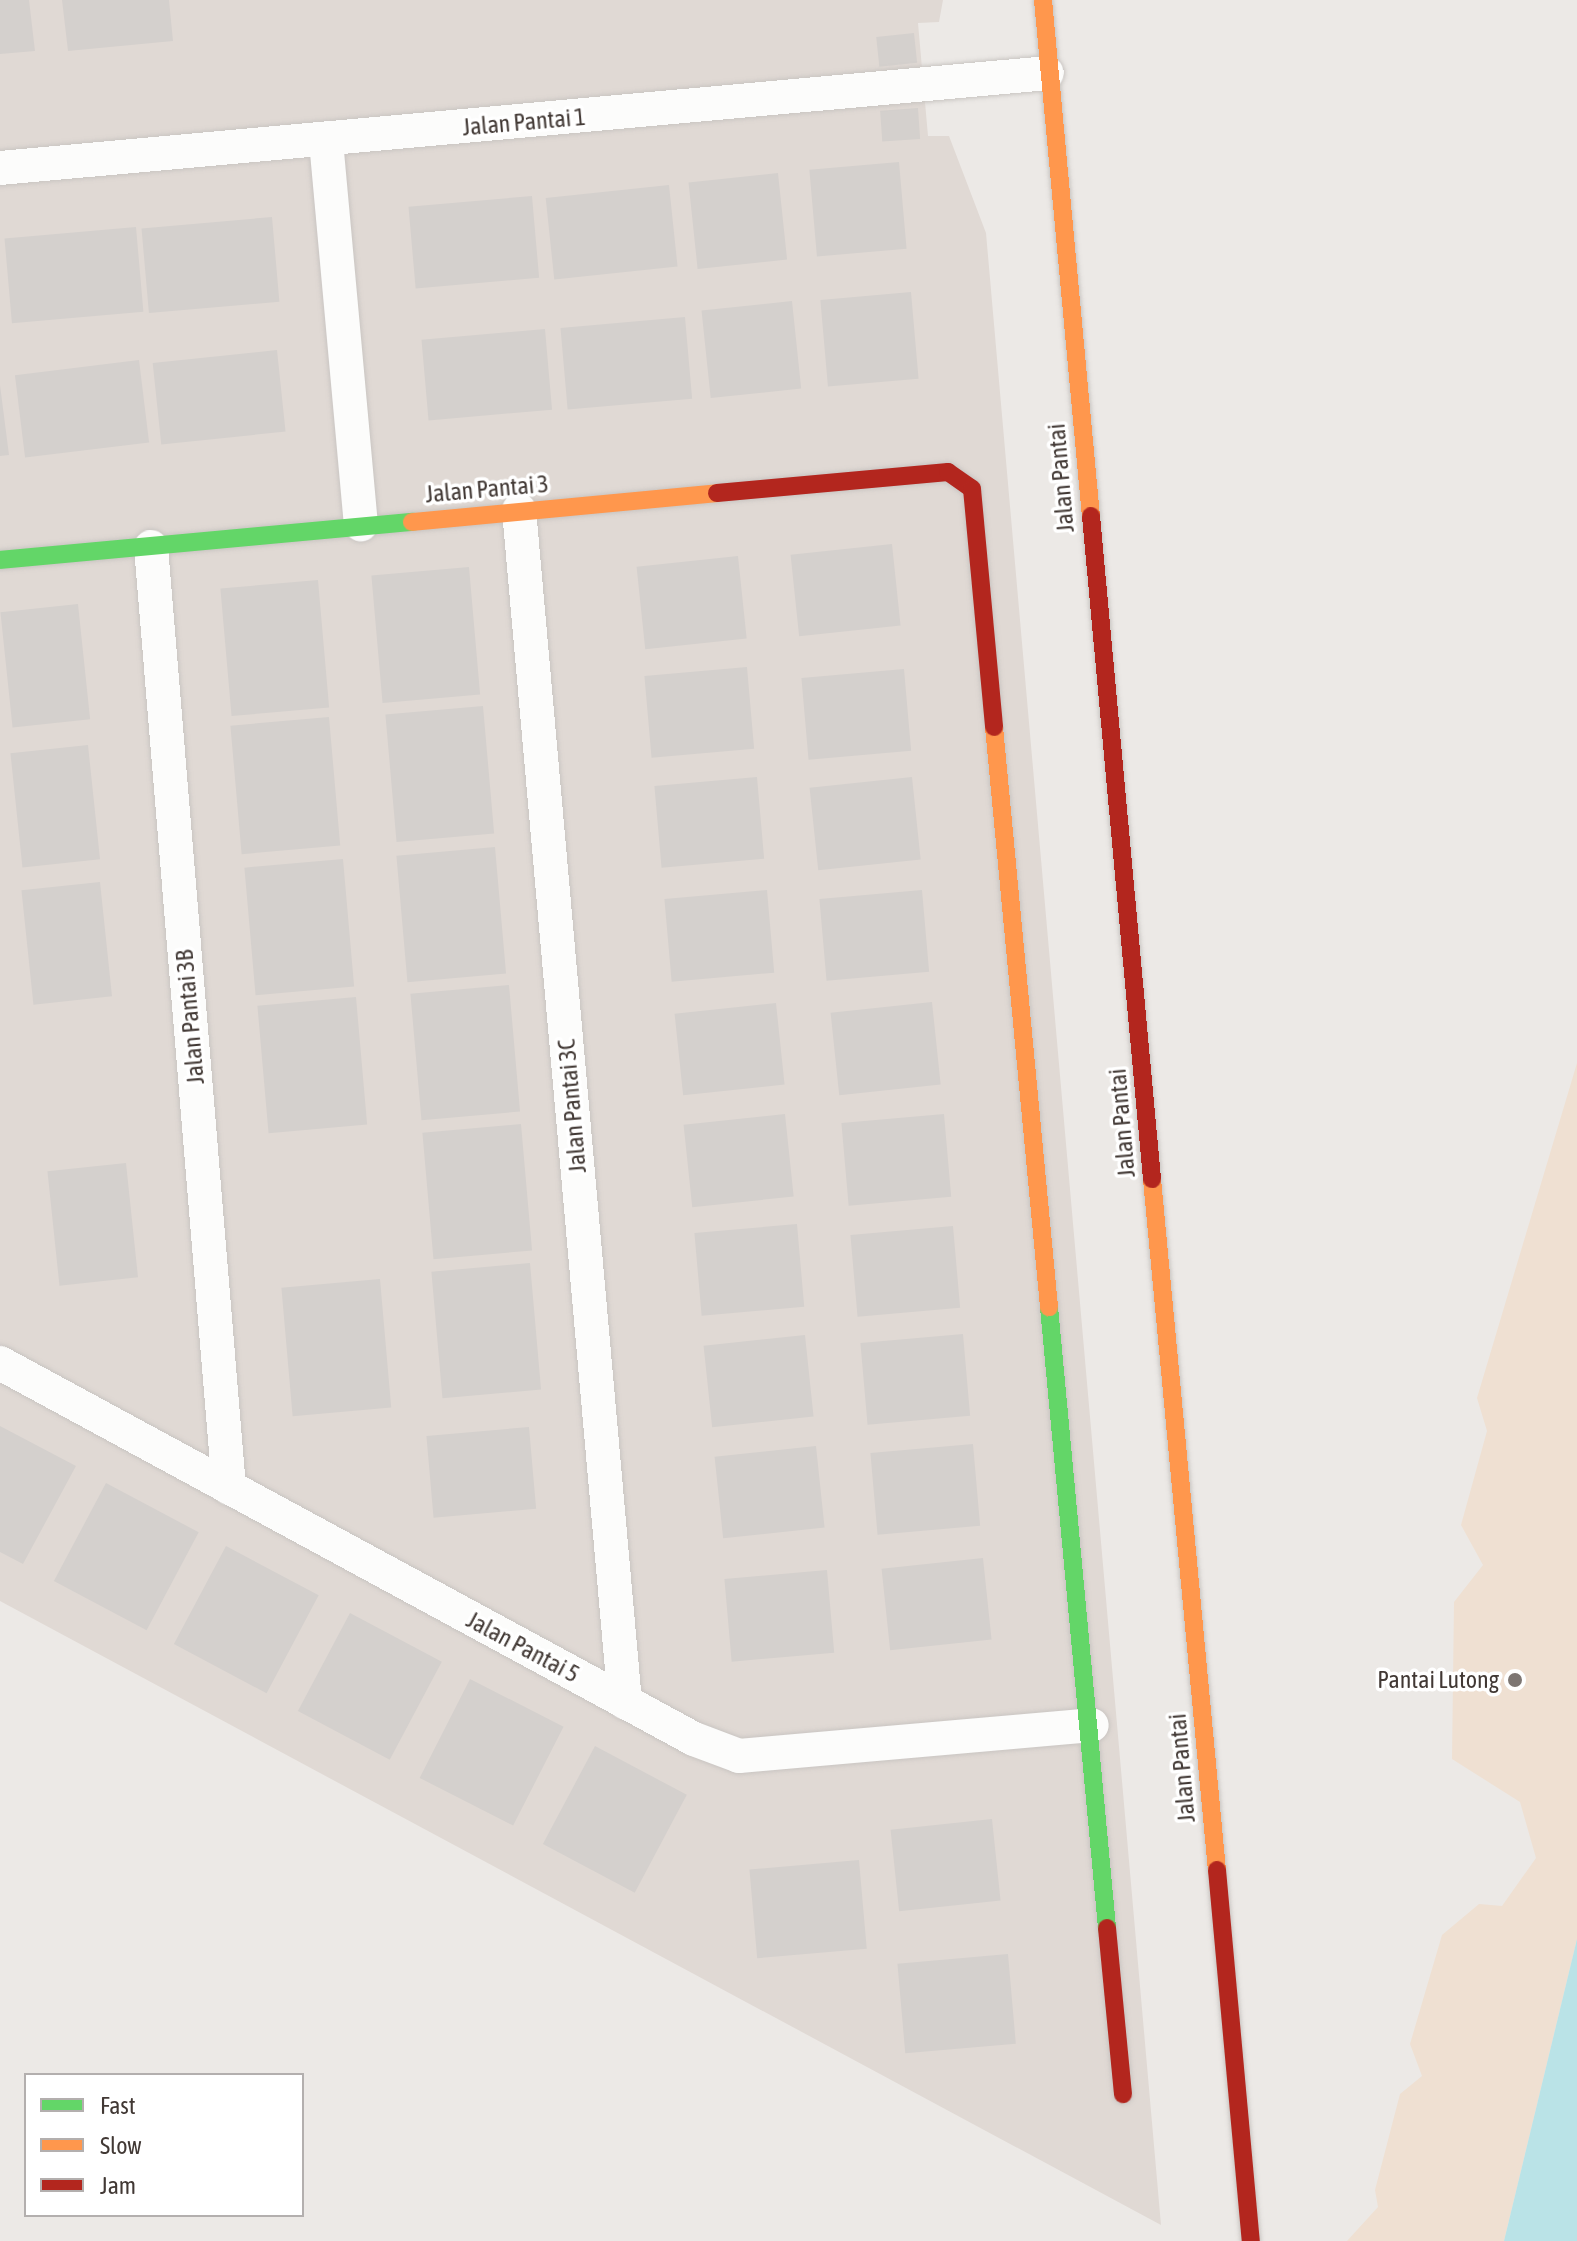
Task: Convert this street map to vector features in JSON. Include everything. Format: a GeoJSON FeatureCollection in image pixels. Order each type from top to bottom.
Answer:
{"type":"FeatureCollection","features":[{"type":"Feature","properties":{"kind":"street","name":"Jalan Pantai"},"geometry":{"type":"LineString","coordinates":[[1043,0],[1047,73],[1251,2241]]}},
{"type":"Feature","properties":{"kind":"street","name":"Jalan Pantai 1"},"geometry":{"type":"LineString","coordinates":[[0,168],[326,141],[1047,73]]}},
{"type":"Feature","properties":{"kind":"street"},"geometry":{"type":"LineString","coordinates":[[326,141],[361,524]]}},
{"type":"Feature","properties":{"kind":"street","name":"Jalan Pantai 3"},"geometry":{"type":"LineString","coordinates":[[0,560],[361,524],[948,472],[972,489],[1092,1725]]}},
{"type":"Feature","properties":{"kind":"street","name":"Jalan Pantai 3C"},"geometry":{"type":"LineString","coordinates":[[519,510],[625,1702]]}},
{"type":"Feature","properties":{"kind":"street","name":"Jalan Pantai 3B"},"geometry":{"type":"LineString","coordinates":[[151,547],[229,1488]]}},
{"type":"Feature","properties":{"kind":"street","name":"Jalan Pantai 5"},"geometry":{"type":"LineString","coordinates":[[0,1363],[625,1702],[739,1756],[1092,1725]]}},
{"type":"Feature","properties":{"kind":"street"},"geometry":{"type":"LineString","coordinates":[[1092,1725],[1123,2094]]}},
{"type":"Feature","properties":{"kind":"shaded area"},"geometry":{"type":"Polygon","coordinates":[[[0,0],[943,0],[939,22],[918,23],[928,136],[949,136],[986,233],[1161,2225],[0,1601],[0,0]]]}},
{"type":"Feature","properties":{"kind":"sand","name":"Pantai Lutong"},"geometry":{"type":"Polygon","coordinates":[[[1577,1063],[1577,1939],[1504,2241],[1347,2241],[1378,2207],[1375,2190],[1400,2094],[1422,2076],[1410,2044],[1442,1935],[1479,1904],[1502,1906],[1536,1858],[1520,1802],[1452,1759],[1454,1602],[1483,1565],[1461,1525],[1487,1431],[1477,1398],[1577,1063]]]}},
{"type":"Feature","properties":{"kind":"water"},"geometry":{"type":"Polygon","coordinates":[[[1577,1939],[1577,2241],[1504,2241],[1577,1939]]]}},
{"type":"Feature","properties":{"kind":"building"},"geometry":{"type":"Polygon","coordinates":[[[0,0],[29,0],[35,51],[0,54],[0,0]]]}},
{"type":"Feature","properties":{"kind":"building"},"geometry":{"type":"Polygon","coordinates":[[[62,0],[169,0],[173,41],[68,51],[62,0]]]}},
{"type":"Feature","properties":{"kind":"building"},"geometry":{"type":"Polygon","coordinates":[[[914,33],[917,63],[879,67],[876,37],[914,33]]]}},
{"type":"Feature","properties":{"kind":"building"},"geometry":{"type":"Polygon","coordinates":[[[918,108],[920,139],[882,142],[880,111],[918,108]]]}},
{"type":"Feature","properties":{"kind":"building"},"geometry":{"type":"Polygon","coordinates":[[[899,162],[907,249],[817,257],[809,170],[899,162]]]}},
{"type":"Feature","properties":{"kind":"building"},"geometry":{"type":"Polygon","coordinates":[[[778,173],[787,260],[698,269],[688,182],[778,173]]]}},
{"type":"Feature","properties":{"kind":"building"},"geometry":{"type":"Polygon","coordinates":[[[669,185],[678,267],[554,280],[546,198],[669,185]]]}},
{"type":"Feature","properties":{"kind":"building"},"geometry":{"type":"Polygon","coordinates":[[[532,196],[539,278],[416,288],[408,207],[532,196]]]}},
{"type":"Feature","properties":{"kind":"building"},"geometry":{"type":"Polygon","coordinates":[[[272,217],[279,302],[149,313],[141,228],[272,217]]]}},
{"type":"Feature","properties":{"kind":"building"},"geometry":{"type":"Polygon","coordinates":[[[136,227],[143,312],[12,323],[5,239],[136,227]]]}},
{"type":"Feature","properties":{"kind":"building"},"geometry":{"type":"Polygon","coordinates":[[[911,292],[919,379],[828,387],[820,300],[911,292]]]}},
{"type":"Feature","properties":{"kind":"building"},"geometry":{"type":"Polygon","coordinates":[[[792,301],[801,389],[711,398],[701,311],[792,301]]]}},
{"type":"Feature","properties":{"kind":"building"},"geometry":{"type":"Polygon","coordinates":[[[685,317],[692,399],[568,410],[560,328],[685,317]]]}},
{"type":"Feature","properties":{"kind":"building"},"geometry":{"type":"Polygon","coordinates":[[[545,329],[552,410],[429,420],[421,340],[545,329]]]}},
{"type":"Feature","properties":{"kind":"building"},"geometry":{"type":"Polygon","coordinates":[[[277,350],[286,432],[161,445],[153,363],[277,350]]]}},
{"type":"Feature","properties":{"kind":"building"},"geometry":{"type":"Polygon","coordinates":[[[139,360],[149,442],[25,458],[15,375],[139,360]]]}},
{"type":"Feature","properties":{"kind":"building"},"geometry":{"type":"Polygon","coordinates":[[[0,385],[9,455],[0,456],[0,385]]]}},
{"type":"Feature","properties":{"kind":"building"},"geometry":{"type":"Polygon","coordinates":[[[892,544],[901,626],[799,636],[791,555],[892,544]]]}},
{"type":"Feature","properties":{"kind":"building"},"geometry":{"type":"Polygon","coordinates":[[[738,556],[747,639],[645,649],[637,567],[738,556]]]}},
{"type":"Feature","properties":{"kind":"building"},"geometry":{"type":"Polygon","coordinates":[[[469,567],[480,695],[383,703],[371,576],[469,567]]]}},
{"type":"Feature","properties":{"kind":"building"},"geometry":{"type":"Polygon","coordinates":[[[318,580],[329,708],[232,716],[220,589],[318,580]]]}},
{"type":"Feature","properties":{"kind":"building"},"geometry":{"type":"Polygon","coordinates":[[[78,604],[90,719],[13,728],[0,612],[78,604]]]}},
{"type":"Feature","properties":{"kind":"building"},"geometry":{"type":"Polygon","coordinates":[[[747,667],[754,749],[652,758],[644,676],[747,667]]]}},
{"type":"Feature","properties":{"kind":"building"},"geometry":{"type":"Polygon","coordinates":[[[904,669],[911,751],[809,760],[801,678],[904,669]]]}},
{"type":"Feature","properties":{"kind":"building"},"geometry":{"type":"Polygon","coordinates":[[[483,706],[494,834],[397,842],[385,715],[483,706]]]}},
{"type":"Feature","properties":{"kind":"building"},"geometry":{"type":"Polygon","coordinates":[[[329,717],[340,846],[242,854],[230,726],[329,717]]]}},
{"type":"Feature","properties":{"kind":"building"},"geometry":{"type":"Polygon","coordinates":[[[88,745],[100,859],[22,868],[10,753],[88,745]]]}},
{"type":"Feature","properties":{"kind":"building"},"geometry":{"type":"Polygon","coordinates":[[[757,777],[764,859],[662,868],[654,786],[757,777]]]}},
{"type":"Feature","properties":{"kind":"building"},"geometry":{"type":"Polygon","coordinates":[[[912,777],[921,860],[818,870],[810,788],[912,777]]]}},
{"type":"Feature","properties":{"kind":"building"},"geometry":{"type":"Polygon","coordinates":[[[495,847],[506,974],[407,982],[396,856],[495,847]]]}},
{"type":"Feature","properties":{"kind":"building"},"geometry":{"type":"Polygon","coordinates":[[[343,859],[354,987],[256,995],[244,868],[343,859]]]}},
{"type":"Feature","properties":{"kind":"building"},"geometry":{"type":"Polygon","coordinates":[[[100,882],[112,996],[33,1005],[21,890],[100,882]]]}},
{"type":"Feature","properties":{"kind":"building"},"geometry":{"type":"Polygon","coordinates":[[[767,890],[774,973],[672,982],[664,899],[767,890]]]}},
{"type":"Feature","properties":{"kind":"building"},"geometry":{"type":"Polygon","coordinates":[[[922,890],[929,972],[827,981],[819,899],[922,890]]]}},
{"type":"Feature","properties":{"kind":"building"},"geometry":{"type":"Polygon","coordinates":[[[509,985],[520,1112],[421,1120],[410,994],[509,985]]]}},
{"type":"Feature","properties":{"kind":"building"},"geometry":{"type":"Polygon","coordinates":[[[356,997],[367,1125],[269,1133],[257,1006],[356,997]]]}},
{"type":"Feature","properties":{"kind":"building"},"geometry":{"type":"Polygon","coordinates":[[[932,1002],[941,1085],[839,1095],[831,1013],[932,1002]]]}},
{"type":"Feature","properties":{"kind":"building"},"geometry":{"type":"Polygon","coordinates":[[[776,1003],[785,1085],[683,1095],[675,1014],[776,1003]]]}},
{"type":"Feature","properties":{"kind":"building"},"geometry":{"type":"Polygon","coordinates":[[[785,1114],[794,1197],[692,1207],[684,1125],[785,1114]]]}},
{"type":"Feature","properties":{"kind":"building"},"geometry":{"type":"Polygon","coordinates":[[[944,1114],[951,1197],[849,1206],[841,1123],[944,1114]]]}},
{"type":"Feature","properties":{"kind":"building"},"geometry":{"type":"Polygon","coordinates":[[[521,1124],[532,1251],[433,1259],[422,1133],[521,1124]]]}},
{"type":"Feature","properties":{"kind":"building"},"geometry":{"type":"Polygon","coordinates":[[[126,1163],[138,1277],[59,1286],[47,1171],[126,1163]]]}},
{"type":"Feature","properties":{"kind":"building"},"geometry":{"type":"Polygon","coordinates":[[[797,1224],[804,1307],[702,1316],[694,1233],[797,1224]]]}},
{"type":"Feature","properties":{"kind":"building"},"geometry":{"type":"Polygon","coordinates":[[[953,1226],[960,1308],[858,1317],[850,1235],[953,1226]]]}},
{"type":"Feature","properties":{"kind":"building"},"geometry":{"type":"Polygon","coordinates":[[[530,1263],[541,1390],[442,1398],[431,1272],[530,1263]]]}},
{"type":"Feature","properties":{"kind":"building"},"geometry":{"type":"Polygon","coordinates":[[[380,1279],[391,1408],[293,1416],[281,1288],[380,1279]]]}},
{"type":"Feature","properties":{"kind":"building"},"geometry":{"type":"Polygon","coordinates":[[[963,1334],[970,1416],[868,1425],[860,1343],[963,1334]]]}},
{"type":"Feature","properties":{"kind":"building"},"geometry":{"type":"Polygon","coordinates":[[[805,1335],[814,1417],[712,1427],[704,1346],[805,1335]]]}},
{"type":"Feature","properties":{"kind":"building"},"geometry":{"type":"Polygon","coordinates":[[[0,1426],[76,1466],[23,1564],[0,1552],[0,1426]]]}},
{"type":"Feature","properties":{"kind":"building"},"geometry":{"type":"Polygon","coordinates":[[[529,1427],[536,1509],[434,1518],[426,1436],[529,1427]]]}},
{"type":"Feature","properties":{"kind":"building"},"geometry":{"type":"Polygon","coordinates":[[[973,1444],[980,1526],[878,1535],[870,1453],[973,1444]]]}},
{"type":"Feature","properties":{"kind":"building"},"geometry":{"type":"Polygon","coordinates":[[[816,1446],[825,1528],[723,1538],[715,1457],[816,1446]]]}},
{"type":"Feature","properties":{"kind":"building"},"geometry":{"type":"Polygon","coordinates":[[[106,1483],[199,1532],[147,1630],[54,1581],[106,1483]]]}},
{"type":"Feature","properties":{"kind":"building"},"geometry":{"type":"Polygon","coordinates":[[[226,1546],[319,1595],[267,1693],[174,1644],[226,1546]]]}},
{"type":"Feature","properties":{"kind":"building"},"geometry":{"type":"Polygon","coordinates":[[[983,1558],[992,1640],[890,1650],[882,1569],[983,1558]]]}},
{"type":"Feature","properties":{"kind":"building"},"geometry":{"type":"Polygon","coordinates":[[[827,1570],[834,1653],[732,1662],[724,1579],[827,1570]]]}},
{"type":"Feature","properties":{"kind":"building"},"geometry":{"type":"Polygon","coordinates":[[[350,1613],[442,1662],[390,1760],[298,1711],[350,1613]]]}},
{"type":"Feature","properties":{"kind":"building"},"geometry":{"type":"Polygon","coordinates":[[[470,1679],[564,1727],[513,1826],[420,1778],[470,1679]]]}},
{"type":"Feature","properties":{"kind":"building"},"geometry":{"type":"Polygon","coordinates":[[[595,1746],[687,1795],[635,1893],[543,1844],[595,1746]]]}},
{"type":"Feature","properties":{"kind":"building"},"geometry":{"type":"Polygon","coordinates":[[[992,1819],[1001,1901],[899,1911],[891,1830],[992,1819]]]}},
{"type":"Feature","properties":{"kind":"building"},"geometry":{"type":"Polygon","coordinates":[[[859,1860],[867,1949],[757,1958],[749,1870],[859,1860]]]}},
{"type":"Feature","properties":{"kind":"building"},"geometry":{"type":"Polygon","coordinates":[[[1008,1954],[1016,2044],[905,2053],[897,1964],[1008,1954]]]}},
{"type":"Feature","properties":{"kind":"traffic: fast"},"geometry":{"type":"LineString","coordinates":[[0,560],[412,522]]}},
{"type":"Feature","properties":{"kind":"traffic: fast"},"geometry":{"type":"LineString","coordinates":[[1049,1307],[1107,1928]]}},
{"type":"Feature","properties":{"kind":"traffic: slow"},"geometry":{"type":"LineString","coordinates":[[1043,0],[1091,516]]}},
{"type":"Feature","properties":{"kind":"traffic: slow"},"geometry":{"type":"LineString","coordinates":[[412,522],[717,493]]}},
{"type":"Feature","properties":{"kind":"traffic: slow"},"geometry":{"type":"LineString","coordinates":[[994,727],[1049,1307]]}},
{"type":"Feature","properties":{"kind":"traffic: slow"},"geometry":{"type":"LineString","coordinates":[[1152,1179],[1217,1870]]}},
{"type":"Feature","properties":{"kind":"traffic: jam"},"geometry":{"type":"LineString","coordinates":[[717,493],[948,472],[972,489],[994,727]]}},
{"type":"Feature","properties":{"kind":"traffic: jam"},"geometry":{"type":"LineString","coordinates":[[1091,516],[1152,1179]]}},
{"type":"Feature","properties":{"kind":"traffic: jam"},"geometry":{"type":"LineString","coordinates":[[1217,1870],[1251,2241]]}},
{"type":"Feature","properties":{"kind":"traffic: jam"},"geometry":{"type":"LineString","coordinates":[[1107,1928],[1123,2094]]}},
{"type":"Feature","properties":{"kind":"place","name":"Pantai Lutong"},"geometry":{"type":"Point","coordinates":[1515,1680]}}]}
